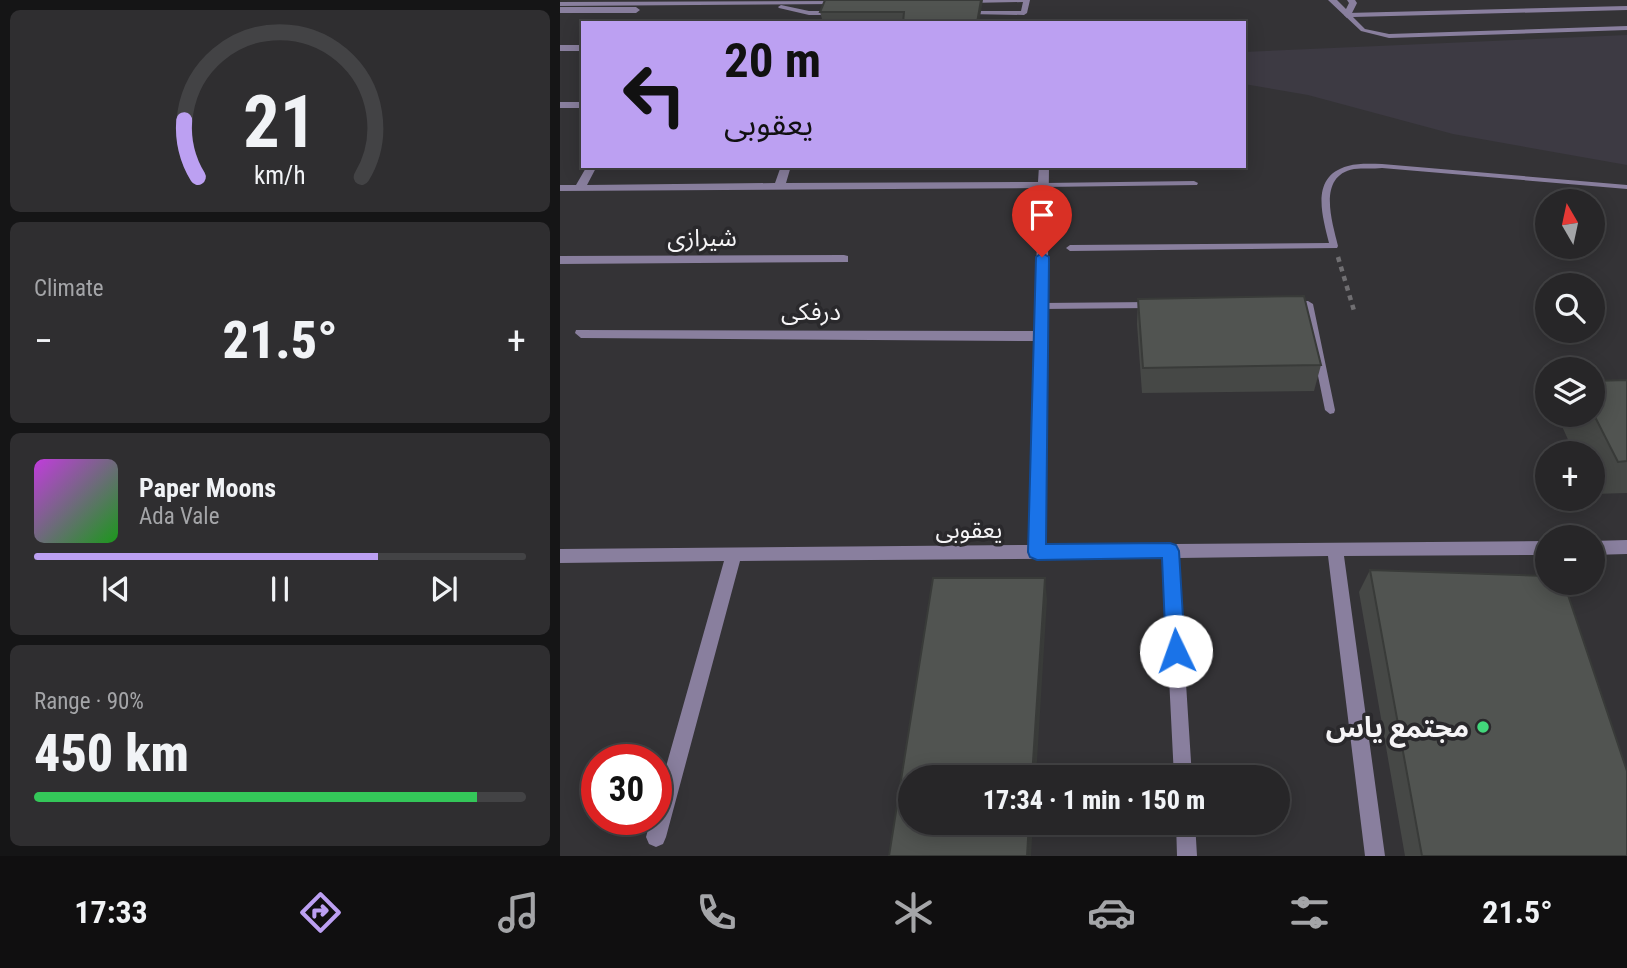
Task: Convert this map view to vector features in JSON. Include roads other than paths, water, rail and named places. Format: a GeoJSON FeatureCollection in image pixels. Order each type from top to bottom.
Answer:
{"type":"FeatureCollection","features":[{"type":"Feature","properties":{"kind":"street"},"geometry":{"type":"LineString","coordinates":[[1332,0],[1347,15],[1353,3],[1351,0]]}},
{"type":"Feature","properties":{"kind":"street"},"geometry":{"type":"LineString","coordinates":[[560,10],[636,10]]}},
{"type":"Feature","properties":{"kind":"street"},"geometry":{"type":"LineString","coordinates":[[560,48],[581,48]]}},
{"type":"Feature","properties":{"kind":"street"},"geometry":{"type":"LineString","coordinates":[[560,105],[581,105]]}},
{"type":"Feature","properties":{"kind":"street"},"geometry":{"type":"LineString","coordinates":[[579,188],[591,168]]}},
{"type":"Feature","properties":{"kind":"street"},"geometry":{"type":"LineString","coordinates":[[780,186],[785,168]]}},
{"type":"Feature","properties":{"kind":"street"},"geometry":{"type":"LineString","coordinates":[[1037,552],[1044,168]]}},
{"type":"Feature","properties":{"kind":"street"},"geometry":{"type":"LineString","coordinates":[[560,188],[1044,185]]}},
{"type":"Feature","properties":{"kind":"street","name":"شیرازی"},"geometry":{"type":"LineString","coordinates":[[560,260],[844,259]]}},
{"type":"Feature","properties":{"kind":"street","name":"درفکی"},"geometry":{"type":"LineString","coordinates":[[581,333],[1041,336]]}},
{"type":"Feature","properties":{"kind":"street"},"geometry":{"type":"LineString","coordinates":[[1605,548],[1627,547]]}},
{"type":"Feature","properties":{"kind":"street","name":"یعقوبی"},"geometry":{"type":"LineString","coordinates":[[560,556],[1535,548]]}},
{"type":"Feature","properties":{"kind":"street"},"geometry":{"type":"LineString","coordinates":[[1335,550],[1375,856]]}},
{"type":"Feature","properties":{"kind":"street"},"geometry":{"type":"LineString","coordinates":[[1170,551],[1182,765]]}},
{"type":"Feature","properties":{"kind":"street"},"geometry":{"type":"LineString","coordinates":[[656,837],[734,554]]}},
{"type":"Feature","properties":{"kind":"street"},"geometry":{"type":"LineString","coordinates":[[1186,835],[1187,856]]}},
{"type":"Feature","properties":{"kind":"lane"},"geometry":{"type":"LineString","coordinates":[[957,1],[1027,0],[1024,13],[957,13]]}},
{"type":"Feature","properties":{"kind":"lane"},"geometry":{"type":"LineString","coordinates":[[767,1],[809,13],[849,13]]}},
{"type":"Feature","properties":{"kind":"lane"},"geometry":{"type":"LineString","coordinates":[[560,4],[845,2]]}},
{"type":"Feature","properties":{"kind":"lane"},"geometry":{"type":"LineString","coordinates":[[1347,15],[1627,8]]}},
{"type":"Feature","properties":{"kind":"lane"},"geometry":{"type":"LineString","coordinates":[[1347,15],[1363,30],[1389,36],[1627,28]]}},
{"type":"Feature","properties":{"kind":"lane"},"geometry":{"type":"LineString","coordinates":[[1070,248],[1334,246],[1324,198],[1329,182],[1348,168],[1382,166],[1627,187]]}},
{"type":"Feature","properties":{"kind":"lane"},"geometry":{"type":"LineString","coordinates":[[1044,185],[1194,183]]}},
{"type":"Feature","properties":{"kind":"lane"},"geometry":{"type":"LineString","coordinates":[[1281,304],[1308,304],[1330,410]]}},
{"type":"Feature","properties":{"kind":"lane"},"geometry":{"type":"LineString","coordinates":[[1041,306],[1169,305]]}},
{"type":"Feature","properties":{"kind":"place","name":"مجتمع یاس"},"geometry":{"type":"Point","coordinates":[1483,727]}}]}
